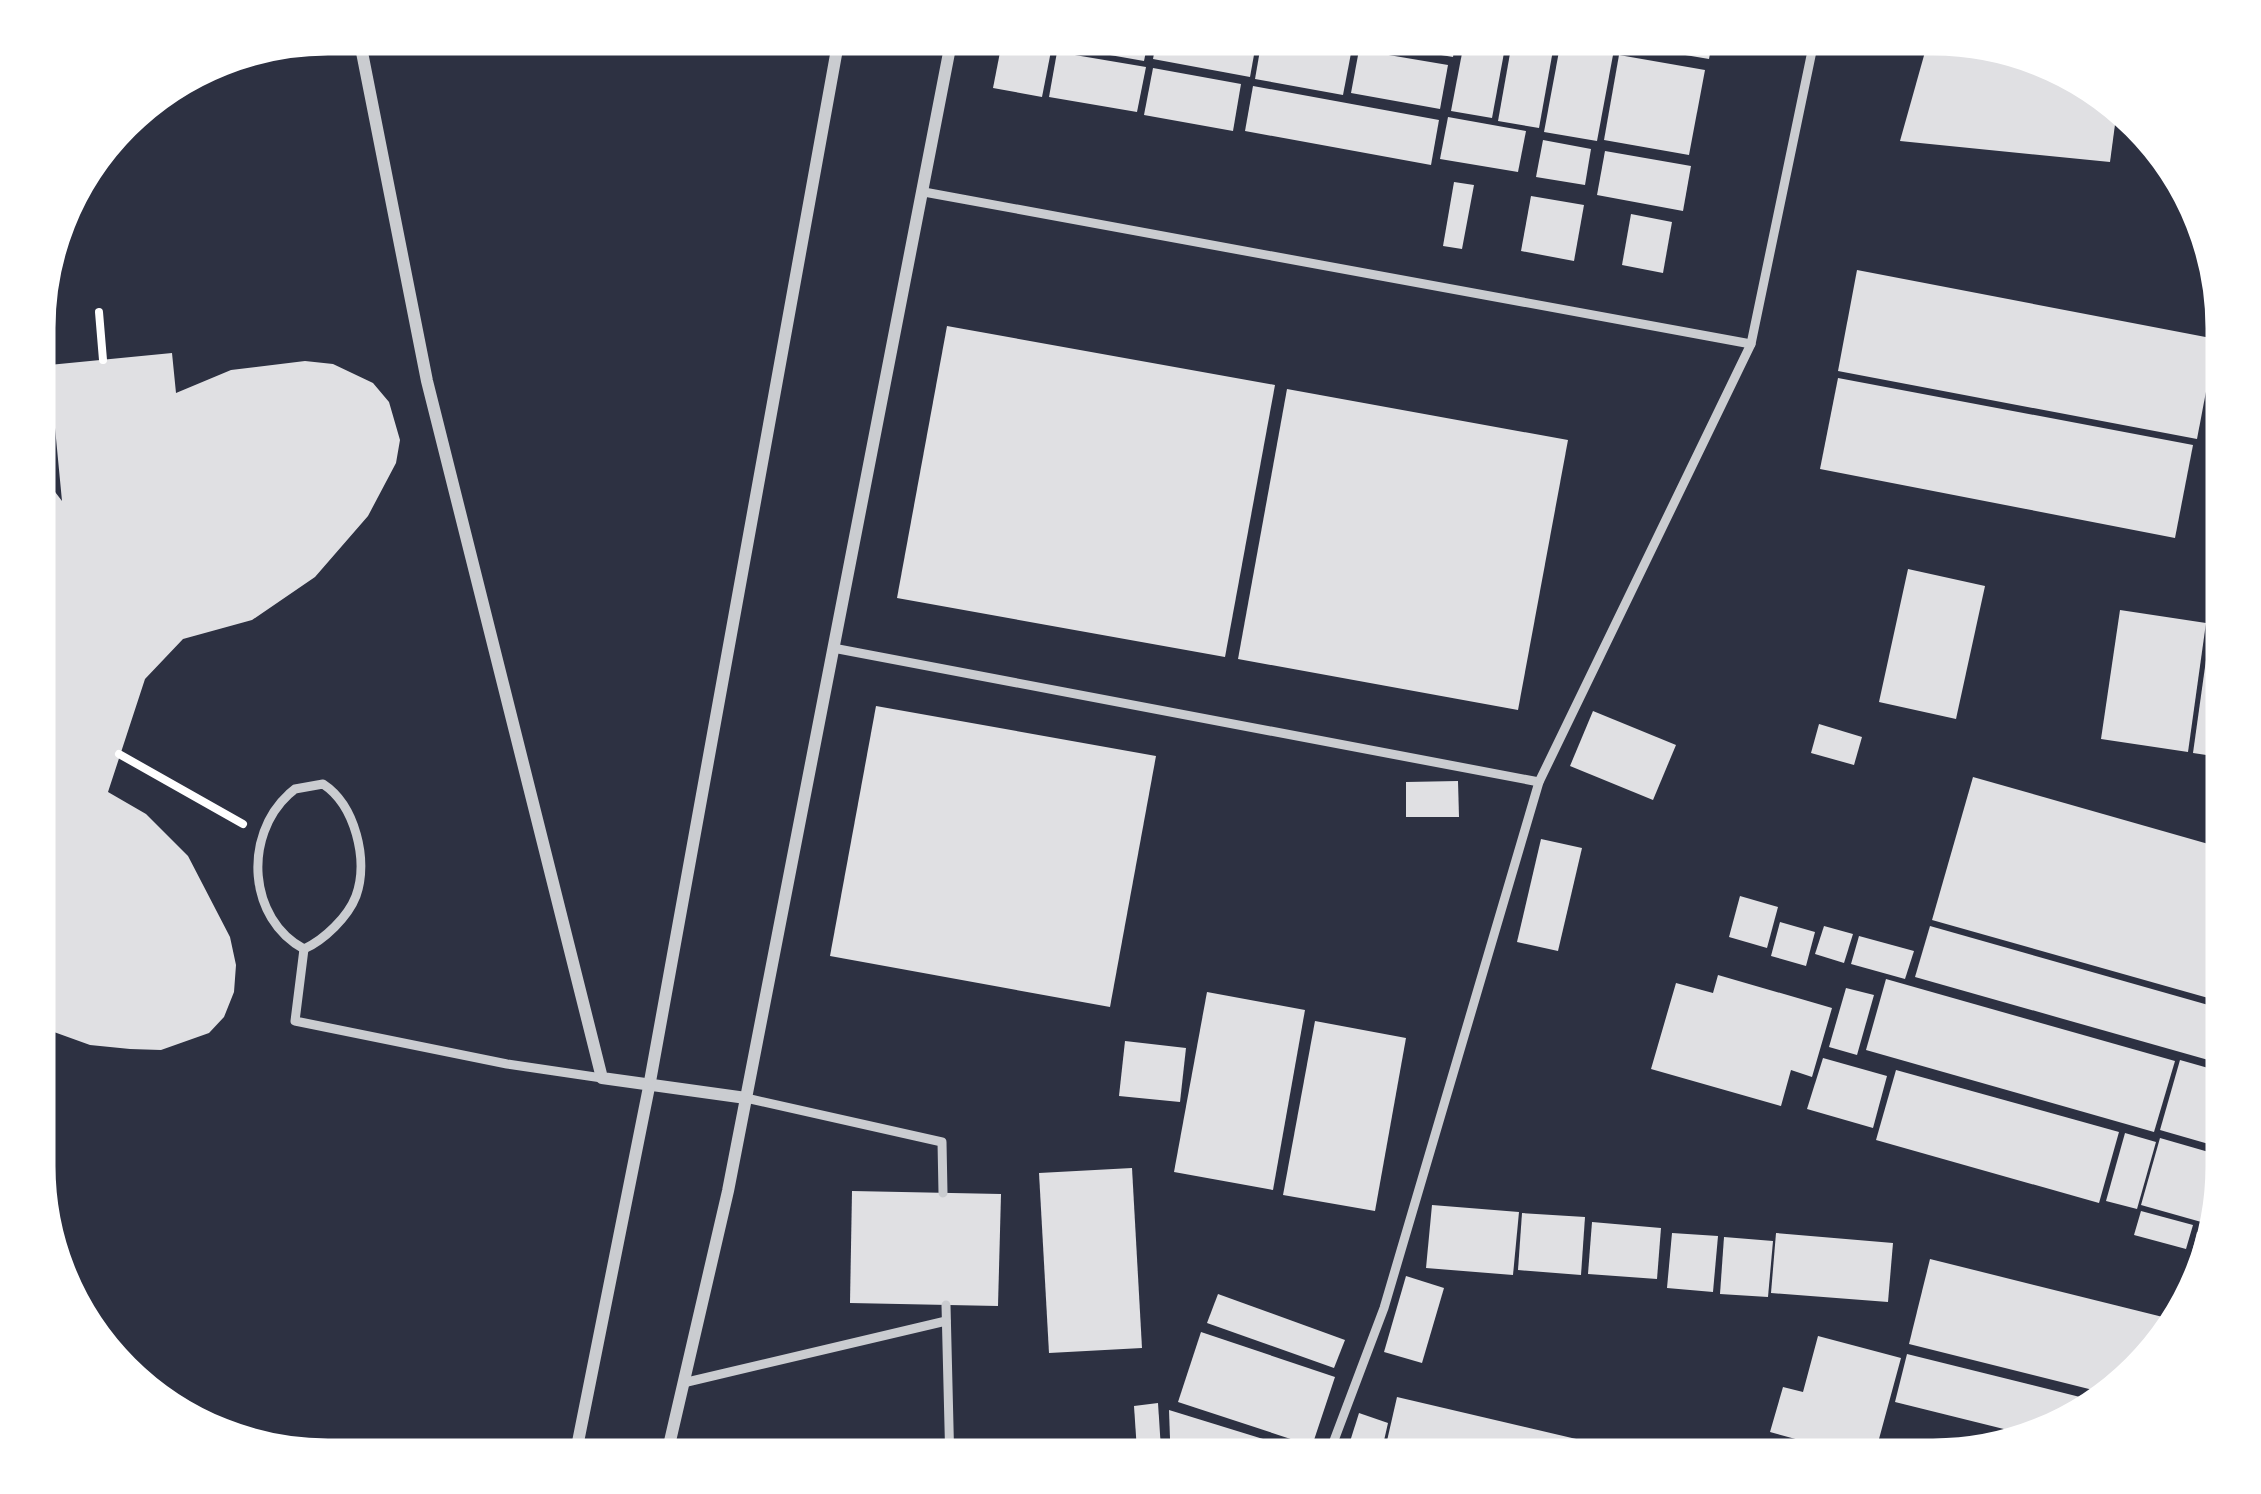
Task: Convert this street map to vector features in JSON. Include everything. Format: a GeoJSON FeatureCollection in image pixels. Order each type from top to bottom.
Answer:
{"type":"FeatureCollection","features":[{"type":"Feature","properties":{"kind":"street"},"geometry":{"type":"LineString","coordinates":[[360,49],[427,381],[602,1078],[746,1098]]}},
{"type":"Feature","properties":{"kind":"street"},"geometry":{"type":"LineString","coordinates":[[577,1446],[649,1087],[837,49]]}},
{"type":"Feature","properties":{"kind":"street"},"geometry":{"type":"LineString","coordinates":[[669,1446],[746,1098],[950,49]]}},
{"type":"Feature","properties":{"kind":"lane"},"geometry":{"type":"LineString","coordinates":[[1332,1445],[1384,1308],[1539,782],[1751,344],[1813,48]]}},
{"type":"Feature","properties":{"kind":"lane"},"geometry":{"type":"LineString","coordinates":[[924,192],[1751,344]]}},
{"type":"Feature","properties":{"kind":"lane"},"geometry":{"type":"LineString","coordinates":[[833,648],[1539,782]]}},
{"type":"Feature","properties":{"kind":"lane"},"geometry":{"type":"LineString","coordinates":[[304,949],[283,934],[265,910],[258,886],[262,835],[283,800],[304,787],[322,784],[330,788],[350,819],[360,866],[356,896],[325,935],[304,949],[295,1021],[602,1078]]}},
{"type":"Feature","properties":{"kind":"lane"},"geometry":{"type":"LineString","coordinates":[[746,1098],[942,1142],[944,1193]]}},
{"type":"Feature","properties":{"kind":"lane"},"geometry":{"type":"LineString","coordinates":[[946,1305],[949,1446]]}},
{"type":"Feature","properties":{"kind":"lane"},"geometry":{"type":"LineString","coordinates":[[683,1383],[946,1321]]}},
{"type":"Feature","properties":{"kind":"path"},"geometry":{"type":"LineString","coordinates":[[99,312],[103,360]]}},
{"type":"Feature","properties":{"kind":"path"},"geometry":{"type":"LineString","coordinates":[[119,754],[262,835]]}},
{"type":"Feature","properties":{"kind":"building"},"geometry":{"type":"Polygon","coordinates":[[[1147,48],[1144,61],[1073,49],[1147,48]]]}},
{"type":"Feature","properties":{"kind":"building"},"geometry":{"type":"Polygon","coordinates":[[[1155,48],[1255,48],[1250,77],[1153,59],[1155,48]]]}},
{"type":"Feature","properties":{"kind":"building"},"geometry":{"type":"Polygon","coordinates":[[[1260,48],[1352,48],[1343,95],[1255,79],[1260,48]]]}},
{"type":"Feature","properties":{"kind":"building"},"geometry":{"type":"Polygon","coordinates":[[[1402,48],[1454,48],[1453,57],[1402,48]]]}},
{"type":"Feature","properties":{"kind":"building"},"geometry":{"type":"Polygon","coordinates":[[[1463,48],[1505,48],[1492,118],[1451,111],[1463,48]]]}},
{"type":"Feature","properties":{"kind":"building"},"geometry":{"type":"Polygon","coordinates":[[[1511,48],[1553,48],[1539,128],[1498,121],[1511,48]]]}},
{"type":"Feature","properties":{"kind":"building"},"geometry":{"type":"Polygon","coordinates":[[[1560,48],[1613,55],[1597,141],[1544,132],[1560,48]]]}},
{"type":"Feature","properties":{"kind":"building"},"geometry":{"type":"Polygon","coordinates":[[[1645,48],[1711,48],[1709,59],[1645,48]]]}},
{"type":"Feature","properties":{"kind":"building"},"geometry":{"type":"Polygon","coordinates":[[[1926,48],[1970,50],[2040,69],[2089,95],[2116,117],[2110,162],[1900,141],[1926,48]]]}},
{"type":"Feature","properties":{"kind":"building"},"geometry":{"type":"Polygon","coordinates":[[[1001,49],[1051,51],[1042,97],[993,88],[1001,49]]]}},
{"type":"Feature","properties":{"kind":"building"},"geometry":{"type":"Polygon","coordinates":[[[1359,50],[1448,65],[1440,109],[1351,93],[1359,50]]]}},
{"type":"Feature","properties":{"kind":"building"},"geometry":{"type":"Polygon","coordinates":[[[1057,52],[1146,67],[1137,112],[1049,97],[1057,52]]]}},
{"type":"Feature","properties":{"kind":"building"},"geometry":{"type":"Polygon","coordinates":[[[1619,55],[1705,70],[1689,155],[1604,140],[1619,55]]]}},
{"type":"Feature","properties":{"kind":"building"},"geometry":{"type":"Polygon","coordinates":[[[1153,68],[1241,84],[1233,131],[1144,115],[1153,68]]]}},
{"type":"Feature","properties":{"kind":"building"},"geometry":{"type":"Polygon","coordinates":[[[1253,86],[1439,120],[1431,165],[1245,131],[1253,86]]]}},
{"type":"Feature","properties":{"kind":"building"},"geometry":{"type":"Polygon","coordinates":[[[1448,117],[1526,131],[1518,172],[1440,159],[1448,117]]]}},
{"type":"Feature","properties":{"kind":"building"},"geometry":{"type":"Polygon","coordinates":[[[1543,140],[1591,149],[1585,185],[1536,177],[1543,140]]]}},
{"type":"Feature","properties":{"kind":"building"},"geometry":{"type":"Polygon","coordinates":[[[1605,151],[1691,166],[1683,211],[1597,195],[1605,151]]]}},
{"type":"Feature","properties":{"kind":"building"},"geometry":{"type":"Polygon","coordinates":[[[1454,182],[1474,185],[1462,249],[1443,246],[1454,182]]]}},
{"type":"Feature","properties":{"kind":"building"},"geometry":{"type":"Polygon","coordinates":[[[1531,196],[1584,205],[1574,261],[1521,251],[1531,196]]]}},
{"type":"Feature","properties":{"kind":"building"},"geometry":{"type":"Polygon","coordinates":[[[1631,214],[1672,222],[1663,273],[1622,265],[1631,214]]]}},
{"type":"Feature","properties":{"kind":"building"},"geometry":{"type":"Polygon","coordinates":[[[1857,270],[2212,338],[2197,439],[1838,371],[1857,270]]]}},
{"type":"Feature","properties":{"kind":"building"},"geometry":{"type":"Polygon","coordinates":[[[947,326],[1275,385],[1225,657],[897,598],[947,326]]]}},
{"type":"Feature","properties":{"kind":"building"},"geometry":{"type":"Polygon","coordinates":[[[172,353],[176,393],[231,370],[305,361],[333,364],[373,383],[389,402],[400,440],[396,463],[368,516],[315,577],[252,620],[183,639],[145,679],[108,792],[146,814],[188,856],[230,937],[236,965],[234,992],[224,1017],[209,1033],[161,1050],[90,1045],[48,1030],[48,483],[62,501],[49,365],[172,353]]]}},
{"type":"Feature","properties":{"kind":"building"},"geometry":{"type":"Polygon","coordinates":[[[1838,378],[2193,445],[2175,538],[1820,469],[1838,378]]]}},
{"type":"Feature","properties":{"kind":"building"},"geometry":{"type":"Polygon","coordinates":[[[1287,389],[1568,440],[1518,710],[1238,659],[1287,389]]]}},
{"type":"Feature","properties":{"kind":"building"},"geometry":{"type":"Polygon","coordinates":[[[1908,569],[1985,586],[1956,719],[1879,702],[1908,569]]]}},
{"type":"Feature","properties":{"kind":"building"},"geometry":{"type":"Polygon","coordinates":[[[2120,610],[2206,623],[2188,752],[2101,739],[2120,610]]]}},
{"type":"Feature","properties":{"kind":"building"},"geometry":{"type":"Polygon","coordinates":[[[2211,624],[2212,756],[2193,753],[2211,624]]]}},
{"type":"Feature","properties":{"kind":"building"},"geometry":{"type":"Polygon","coordinates":[[[876,706],[1156,756],[1110,1007],[830,956],[876,706]]]}},
{"type":"Feature","properties":{"kind":"building"},"geometry":{"type":"Polygon","coordinates":[[[1593,711],[1676,745],[1653,800],[1570,766],[1593,711]]]}},
{"type":"Feature","properties":{"kind":"building"},"geometry":{"type":"Polygon","coordinates":[[[1819,724],[1862,737],[1854,765],[1811,753],[1819,724]]]}},
{"type":"Feature","properties":{"kind":"building"},"geometry":{"type":"Polygon","coordinates":[[[1973,777],[2212,845],[2212,999],[1932,920],[1973,777]]]}},
{"type":"Feature","properties":{"kind":"building"},"geometry":{"type":"Polygon","coordinates":[[[1458,781],[1459,817],[1406,817],[1406,782],[1458,781]]]}},
{"type":"Feature","properties":{"kind":"building"},"geometry":{"type":"Polygon","coordinates":[[[1541,839],[1582,848],[1558,951],[1517,942],[1541,839]]]}},
{"type":"Feature","properties":{"kind":"building"},"geometry":{"type":"Polygon","coordinates":[[[1740,896],[1778,907],[1767,948],[1729,937],[1740,896]]]}},
{"type":"Feature","properties":{"kind":"building"},"geometry":{"type":"Polygon","coordinates":[[[1780,922],[1815,932],[1806,966],[1771,956],[1780,922]]]}},
{"type":"Feature","properties":{"kind":"building"},"geometry":{"type":"Polygon","coordinates":[[[1824,926],[1853,934],[1844,963],[1815,954],[1824,926]]]}},
{"type":"Feature","properties":{"kind":"building"},"geometry":{"type":"Polygon","coordinates":[[[1930,926],[2212,1006],[2212,1061],[1915,977],[1930,926]]]}},
{"type":"Feature","properties":{"kind":"building"},"geometry":{"type":"Polygon","coordinates":[[[1859,936],[1914,951],[1905,979],[1851,964],[1859,936]]]}},
{"type":"Feature","properties":{"kind":"building"},"geometry":{"type":"Polygon","coordinates":[[[1718,975],[1832,1008],[1812,1077],[1791,1070],[1781,1106],[1651,1069],[1676,983],[1713,993],[1718,975]]]}},
{"type":"Feature","properties":{"kind":"building"},"geometry":{"type":"Polygon","coordinates":[[[1886,979],[2175,1061],[2154,1132],[1866,1050],[1886,979]]]}},
{"type":"Feature","properties":{"kind":"building"},"geometry":{"type":"Polygon","coordinates":[[[1846,988],[1874,995],[1857,1055],[1829,1047],[1846,988]]]}},
{"type":"Feature","properties":{"kind":"building"},"geometry":{"type":"Polygon","coordinates":[[[1207,992],[1305,1010],[1273,1190],[1174,1172],[1207,992]]]}},
{"type":"Feature","properties":{"kind":"building"},"geometry":{"type":"Polygon","coordinates":[[[1315,1021],[1406,1038],[1375,1211],[1283,1195],[1315,1021]]]}},
{"type":"Feature","properties":{"kind":"building"},"geometry":{"type":"Polygon","coordinates":[[[1125,1041],[1186,1048],[1180,1102],[1119,1096],[1125,1041]]]}},
{"type":"Feature","properties":{"kind":"building"},"geometry":{"type":"Polygon","coordinates":[[[1823,1058],[1887,1076],[1873,1128],[1807,1109],[1823,1058]]]}},
{"type":"Feature","properties":{"kind":"building"},"geometry":{"type":"Polygon","coordinates":[[[2180,1060],[2212,1069],[2212,1145],[2160,1130],[2180,1060]]]}},
{"type":"Feature","properties":{"kind":"building"},"geometry":{"type":"Polygon","coordinates":[[[1896,1070],[2119,1132],[2099,1203],[1876,1140],[1896,1070]]]}},
{"type":"Feature","properties":{"kind":"building"},"geometry":{"type":"Polygon","coordinates":[[[2125,1133],[2156,1142],[2137,1209],[2106,1201],[2125,1133]]]}},
{"type":"Feature","properties":{"kind":"building"},"geometry":{"type":"Polygon","coordinates":[[[2160,1138],[2212,1153],[2207,1224],[2141,1205],[2160,1138]]]}},
{"type":"Feature","properties":{"kind":"building"},"geometry":{"type":"Polygon","coordinates":[[[1132,1168],[1142,1348],[1049,1353],[1039,1173],[1132,1168]]]}},
{"type":"Feature","properties":{"kind":"building"},"geometry":{"type":"Polygon","coordinates":[[[852,1191],[1001,1194],[998,1306],[850,1303],[852,1191]]]}},
{"type":"Feature","properties":{"kind":"building"},"geometry":{"type":"Polygon","coordinates":[[[1432,1205],[1519,1212],[1513,1275],[1426,1268],[1432,1205]]]}},
{"type":"Feature","properties":{"kind":"building"},"geometry":{"type":"Polygon","coordinates":[[[2141,1211],[2193,1225],[2186,1249],[2134,1235],[2141,1211]]]}},
{"type":"Feature","properties":{"kind":"building"},"geometry":{"type":"Polygon","coordinates":[[[1522,1213],[1585,1217],[1581,1275],[1518,1270],[1522,1213]]]}},
{"type":"Feature","properties":{"kind":"building"},"geometry":{"type":"Polygon","coordinates":[[[1592,1222],[1661,1228],[1657,1279],[1588,1274],[1592,1222]]]}},
{"type":"Feature","properties":{"kind":"building"},"geometry":{"type":"Polygon","coordinates":[[[2197,1232],[2204,1234],[2196,1261],[2190,1260],[2197,1232]]]}},
{"type":"Feature","properties":{"kind":"building"},"geometry":{"type":"Polygon","coordinates":[[[1672,1233],[1718,1236],[1713,1292],[1667,1288],[1672,1233]]]}},
{"type":"Feature","properties":{"kind":"building"},"geometry":{"type":"Polygon","coordinates":[[[1776,1233],[1893,1243],[1888,1302],[1771,1293],[1776,1233]]]}},
{"type":"Feature","properties":{"kind":"building"},"geometry":{"type":"Polygon","coordinates":[[[1724,1237],[1773,1241],[1768,1297],[1720,1294],[1724,1237]]]}},
{"type":"Feature","properties":{"kind":"building"},"geometry":{"type":"Polygon","coordinates":[[[1930,1259],[2168,1318],[2144,1351],[2099,1391],[1909,1344],[1930,1259]]]}},
{"type":"Feature","properties":{"kind":"building"},"geometry":{"type":"Polygon","coordinates":[[[1406,1276],[1444,1288],[1422,1363],[1384,1352],[1406,1276]]]}},
{"type":"Feature","properties":{"kind":"building"},"geometry":{"type":"Polygon","coordinates":[[[1218,1294],[1345,1340],[1334,1368],[1207,1323],[1218,1294]]]}},
{"type":"Feature","properties":{"kind":"building"},"geometry":{"type":"Polygon","coordinates":[[[1201,1332],[1335,1377],[1312,1445],[1178,1402],[1201,1332]]]}},
{"type":"Feature","properties":{"kind":"building"},"geometry":{"type":"Polygon","coordinates":[[[1818,1336],[1901,1358],[1877,1445],[1839,1440],[1837,1445],[1818,1445],[1770,1432],[1783,1387],[1803,1392],[1818,1336]]]}},
{"type":"Feature","properties":{"kind":"building"},"geometry":{"type":"Polygon","coordinates":[[[1907,1354],[2088,1399],[2017,1432],[1895,1402],[1907,1354]]]}},
{"type":"Feature","properties":{"kind":"building"},"geometry":{"type":"Polygon","coordinates":[[[1397,1397],[1603,1445],[1386,1445],[1397,1397]]]}},
{"type":"Feature","properties":{"kind":"building"},"geometry":{"type":"Polygon","coordinates":[[[1158,1403],[1161,1445],[1137,1446],[1134,1406],[1158,1403]]]}},
{"type":"Feature","properties":{"kind":"building"},"geometry":{"type":"Polygon","coordinates":[[[1169,1410],[1284,1445],[1170,1445],[1169,1410]]]}},
{"type":"Feature","properties":{"kind":"building"},"geometry":{"type":"Polygon","coordinates":[[[1359,1413],[1388,1423],[1383,1445],[1349,1445],[1359,1413]]]}}]}
